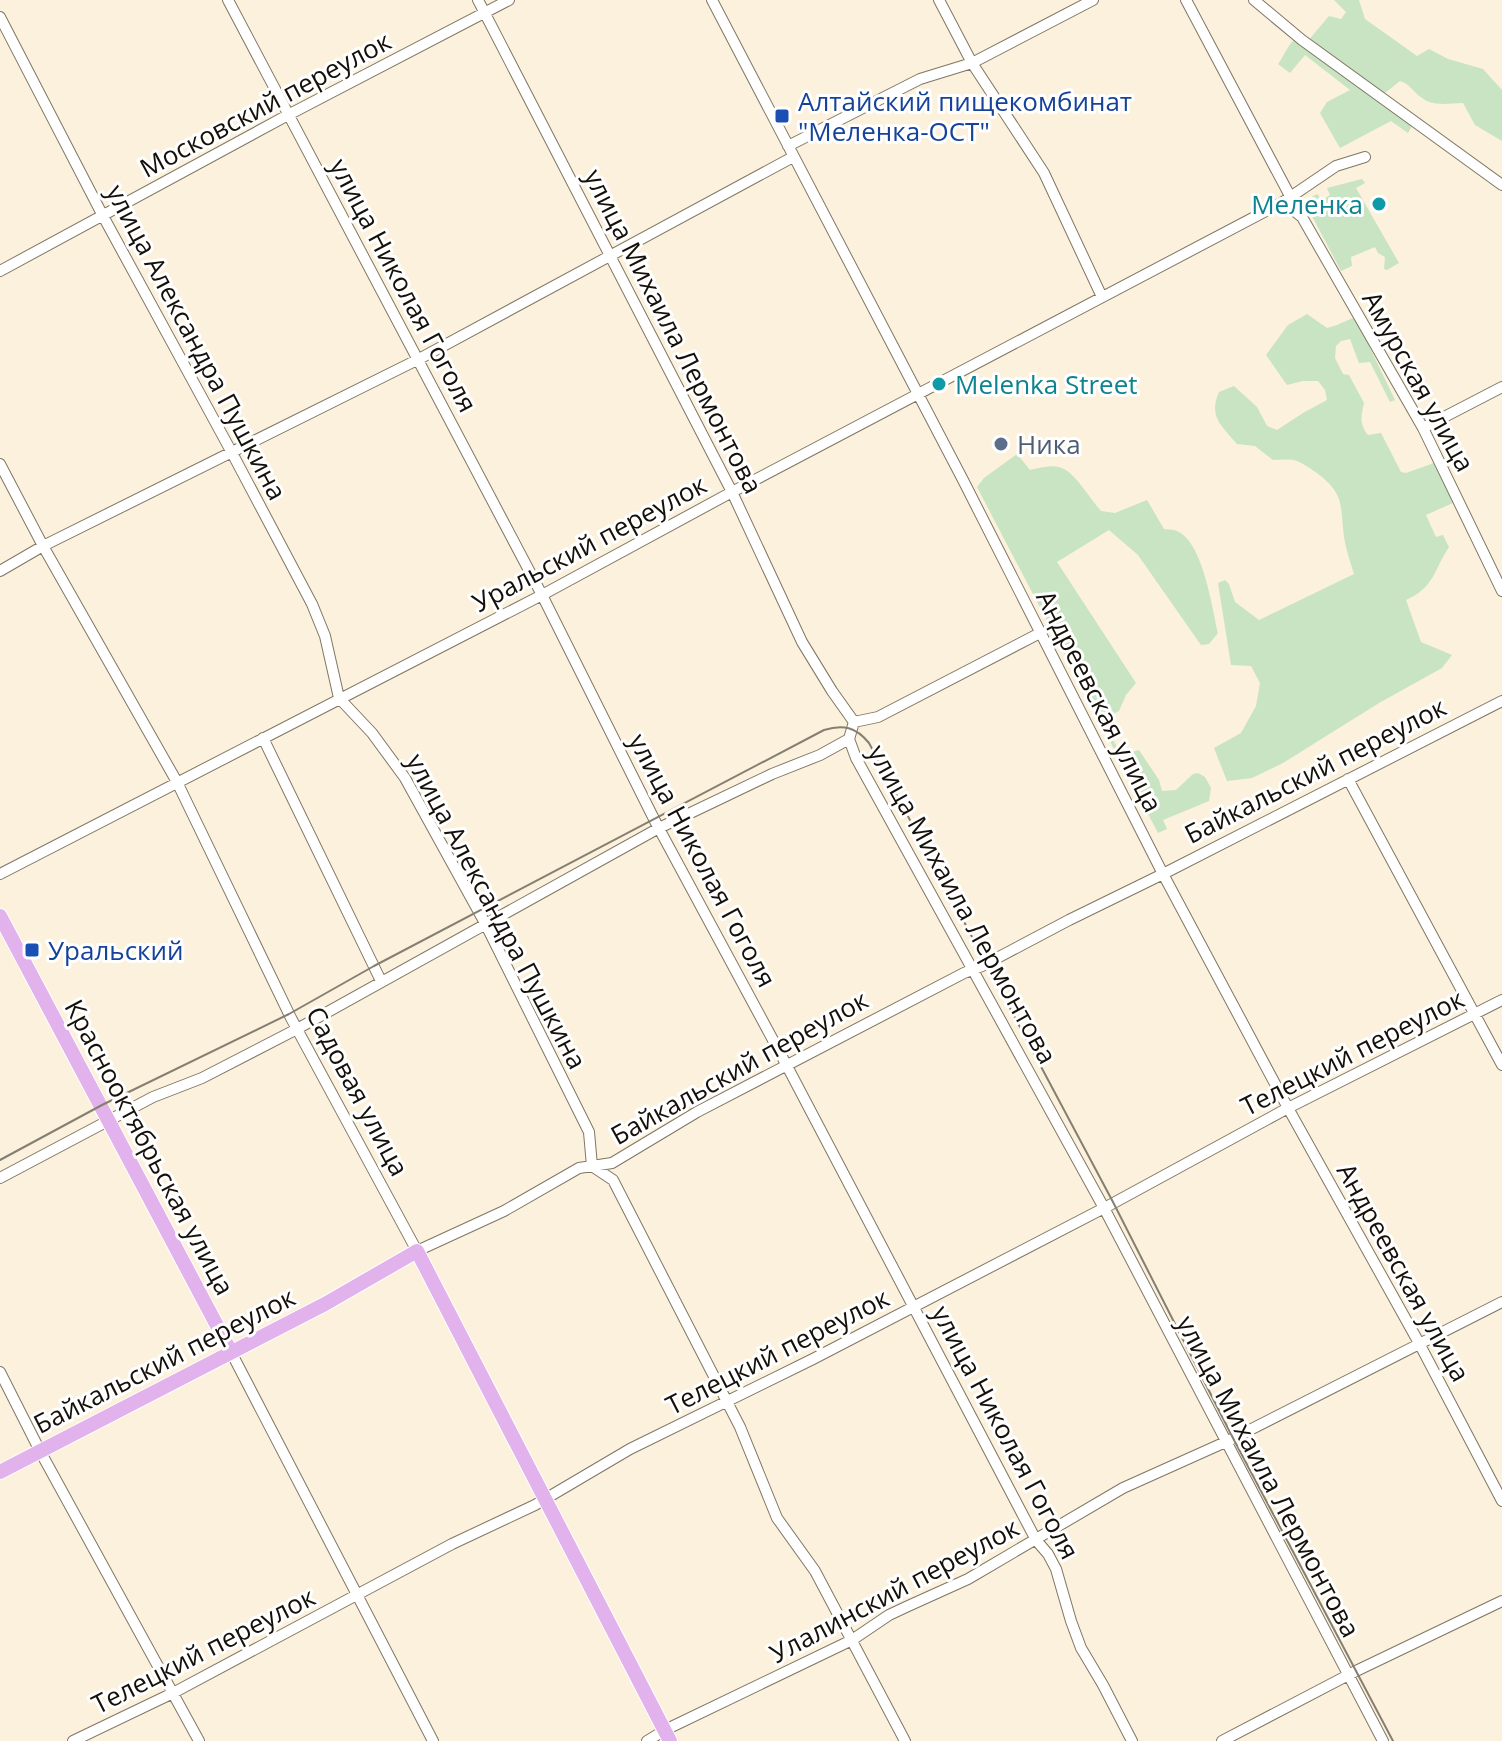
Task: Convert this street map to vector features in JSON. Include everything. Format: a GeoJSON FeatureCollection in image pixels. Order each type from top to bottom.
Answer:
{"type":"FeatureCollection","features":[{"type":"Feature","properties":{"kind":"main road","name":"Краснооктябрьская улица"},"geometry":{"type":"LineString","coordinates":[[0,916],[231,1352]]}},
{"type":"Feature","properties":{"kind":"main road","name":"Байкальский переулок"},"geometry":{"type":"LineString","coordinates":[[0,1472],[325,1304],[417,1251]]}},
{"type":"Feature","properties":{"kind":"main road","name":"Садовая улица"},"geometry":{"type":"LineString","coordinates":[[417,1251],[667,1736]]}},
{"type":"Feature","properties":{"kind":"street","name":"улица Николая Гоголя"},"geometry":{"type":"LineString","coordinates":[[228,0],[542,595],[659,828],[1036,1540],[1056,1569],[1076,1638],[1132,1741]]}},
{"type":"Feature","properties":{"kind":"street","name":"улица Михаила Лермонтова"},"geometry":{"type":"LineString","coordinates":[[478,0],[732,492],[802,642],[854,722],[849,739],[856,758],[1104,1208],[1383,1741]]}},
{"type":"Feature","properties":{"kind":"street","name":"Московский переулок"},"geometry":{"type":"LineString","coordinates":[[0,271],[509,0]]}},
{"type":"Feature","properties":{"kind":"street","name":"Андреевская улица"},"geometry":{"type":"LineString","coordinates":[[712,0],[1163,874],[1502,1501]]}},
{"type":"Feature","properties":{"kind":"street"},"geometry":{"type":"LineString","coordinates":[[939,0],[972,63],[1044,173],[1102,297]]}},
{"type":"Feature","properties":{"kind":"street"},"geometry":{"type":"LineString","coordinates":[[0,571],[43,546],[419,359],[611,257],[920,79],[972,63],[1093,0]]}},
{"type":"Feature","properties":{"kind":"street","name":"Амурская улица"},"geometry":{"type":"LineString","coordinates":[[1186,0],[1286,199],[1302,217],[1423,428],[1502,591]]}},
{"type":"Feature","properties":{"kind":"street"},"geometry":{"type":"LineString","coordinates":[[1254,0],[1302,40],[1502,185]]}},
{"type":"Feature","properties":{"kind":"street","name":"улица Александра Пушкина"},"geometry":{"type":"LineString","coordinates":[[0,17],[319,619],[339,698],[372,733],[405,778],[485,923],[589,1132],[592,1166]]}},
{"type":"Feature","properties":{"kind":"street","name":"Уральский переулок"},"geometry":{"type":"LineString","coordinates":[[0,874],[542,595],[1286,199],[1336,166],[1365,157]]}},
{"type":"Feature","properties":{"kind":"street"},"geometry":{"type":"LineString","coordinates":[[1423,428],[1502,387]]}},
{"type":"Feature","properties":{"kind":"street","name":"Садовая улица"},"geometry":{"type":"LineString","coordinates":[[0,464],[177,782],[297,1029],[417,1251]]}},
{"type":"Feature","properties":{"kind":"street"},"geometry":{"type":"LineString","coordinates":[[854,722],[878,717],[1040,633]]}},
{"type":"Feature","properties":{"kind":"street","name":"Байкальский переулок"},"geometry":{"type":"LineString","coordinates":[[417,1251],[504,1211],[579,1168],[612,1163],[697,1112],[964,973],[1502,701]]}},
{"type":"Feature","properties":{"kind":"street"},"geometry":{"type":"LineString","coordinates":[[263,738],[381,981]]}},
{"type":"Feature","properties":{"kind":"street"},"geometry":{"type":"LineString","coordinates":[[0,1178],[153,1097],[202,1078],[297,1029],[659,828],[849,739]]}},
{"type":"Feature","properties":{"kind":"street"},"geometry":{"type":"LineString","coordinates":[[1348,779],[1502,1065]]}},
{"type":"Feature","properties":{"kind":"street","name":"Телецкий переулок"},"geometry":{"type":"LineString","coordinates":[[73,1741],[173,1693],[452,1544],[546,1498],[630,1449],[914,1307],[1288,1108],[1502,1000]]}},
{"type":"Feature","properties":{"kind":"street"},"geometry":{"type":"LineString","coordinates":[[592,1166],[613,1180],[740,1427],[777,1518],[815,1571],[905,1741]]}},
{"type":"Feature","properties":{"kind":"street","name":"Улалинский переулок"},"geometry":{"type":"LineString","coordinates":[[647,1741],[667,1736],[852,1640],[889,1615],[968,1579],[1123,1488],[1226,1442],[1502,1302]]}},
{"type":"Feature","properties":{"kind":"street","name":"Краснооктябрьская улица"},"geometry":{"type":"LineString","coordinates":[[231,1352],[433,1741]]}},
{"type":"Feature","properties":{"kind":"street"},"geometry":{"type":"LineString","coordinates":[[0,1372],[199,1741]]}},
{"type":"Feature","properties":{"kind":"street"},"geometry":{"type":"LineString","coordinates":[[1222,1741],[1348,1675],[1502,1601]]}},
{"type":"Feature","properties":{"kind":"green space"},"geometry":{"type":"Polygon","coordinates":[[[1334,0],[1359,0],[1365,19],[1417,56],[1429,49],[1448,59],[1483,69],[1502,90],[1502,141],[1475,125],[1463,103],[1432,103],[1400,81],[1381,96],[1307,42],[1329,16],[1341,19],[1346,12],[1334,0]]]}},
{"type":"Feature","properties":{"kind":"green space"},"geometry":{"type":"Polygon","coordinates":[[[1295,39],[1413,124],[1408,133],[1391,121],[1340,148],[1320,113],[1327,102],[1350,90],[1305,55],[1290,73],[1278,64],[1295,39]]]}},
{"type":"Feature","properties":{"kind":"green space"},"geometry":{"type":"Polygon","coordinates":[[[1362,179],[1365,183],[1356,188],[1399,263],[1387,270],[1384,269],[1385,257],[1375,247],[1351,257],[1352,266],[1341,271],[1304,201],[1317,194],[1322,200],[1330,195],[1327,188],[1362,179]]]}},
{"type":"Feature","properties":{"kind":"green space"},"geometry":{"type":"Polygon","coordinates":[[[1307,314],[1327,328],[1355,317],[1395,400],[1390,402],[1370,362],[1359,363],[1350,339],[1341,341],[1336,346],[1335,358],[1343,374],[1349,375],[1364,403],[1362,420],[1365,431],[1368,435],[1381,433],[1401,472],[1434,463],[1455,502],[1426,515],[1436,537],[1443,535],[1449,547],[1428,584],[1406,600],[1421,642],[1452,655],[1442,668],[1283,763],[1252,778],[1227,781],[1214,748],[1241,733],[1256,706],[1260,683],[1251,666],[1231,665],[1218,583],[1225,580],[1235,602],[1259,620],[1354,574],[1345,542],[1341,507],[1331,486],[1298,462],[1273,460],[1255,446],[1237,444],[1216,415],[1219,392],[1234,386],[1257,407],[1267,426],[1277,430],[1327,400],[1325,390],[1318,381],[1287,385],[1266,355],[1288,325],[1307,314]]]}},
{"type":"Feature","properties":{"kind":"green space"},"geometry":{"type":"Polygon","coordinates":[[[1017,454],[1030,470],[1054,466],[1067,471],[1101,511],[1115,513],[1147,500],[1164,529],[1175,530],[1186,537],[1200,561],[1218,633],[1209,644],[1201,645],[1138,555],[1109,530],[1057,562],[1136,683],[1119,711],[1103,720],[1121,755],[1139,750],[1159,780],[1162,791],[1176,790],[1198,773],[1205,777],[1211,788],[1209,801],[1163,820],[1167,829],[1158,833],[977,487],[984,478],[1017,454]]]}},
{"type":"Feature","properties":{"kind":"tram line"},"geometry":{"type":"LineString","coordinates":[[0,1160],[102,1105],[289,1014],[374,966],[824,730],[837,727],[854,730],[869,743],[1113,1202],[1393,1741]]}},
{"type":"Feature","properties":{"kind":"place","name":"Алтайский пищекомбинат \"Меленка-ОСТ\""},"geometry":{"type":"Point","coordinates":[782,116]}},
{"type":"Feature","properties":{"kind":"place","name":"Меленка"},"geometry":{"type":"Point","coordinates":[1379,204]}},
{"type":"Feature","properties":{"kind":"place","name":"Melenka Street"},"geometry":{"type":"Point","coordinates":[939,384]}},
{"type":"Feature","properties":{"kind":"place","name":"Ника"},"geometry":{"type":"Point","coordinates":[1001,444]}},
{"type":"Feature","properties":{"kind":"place","name":"Уральский"},"geometry":{"type":"Point","coordinates":[32,950]}}]}
